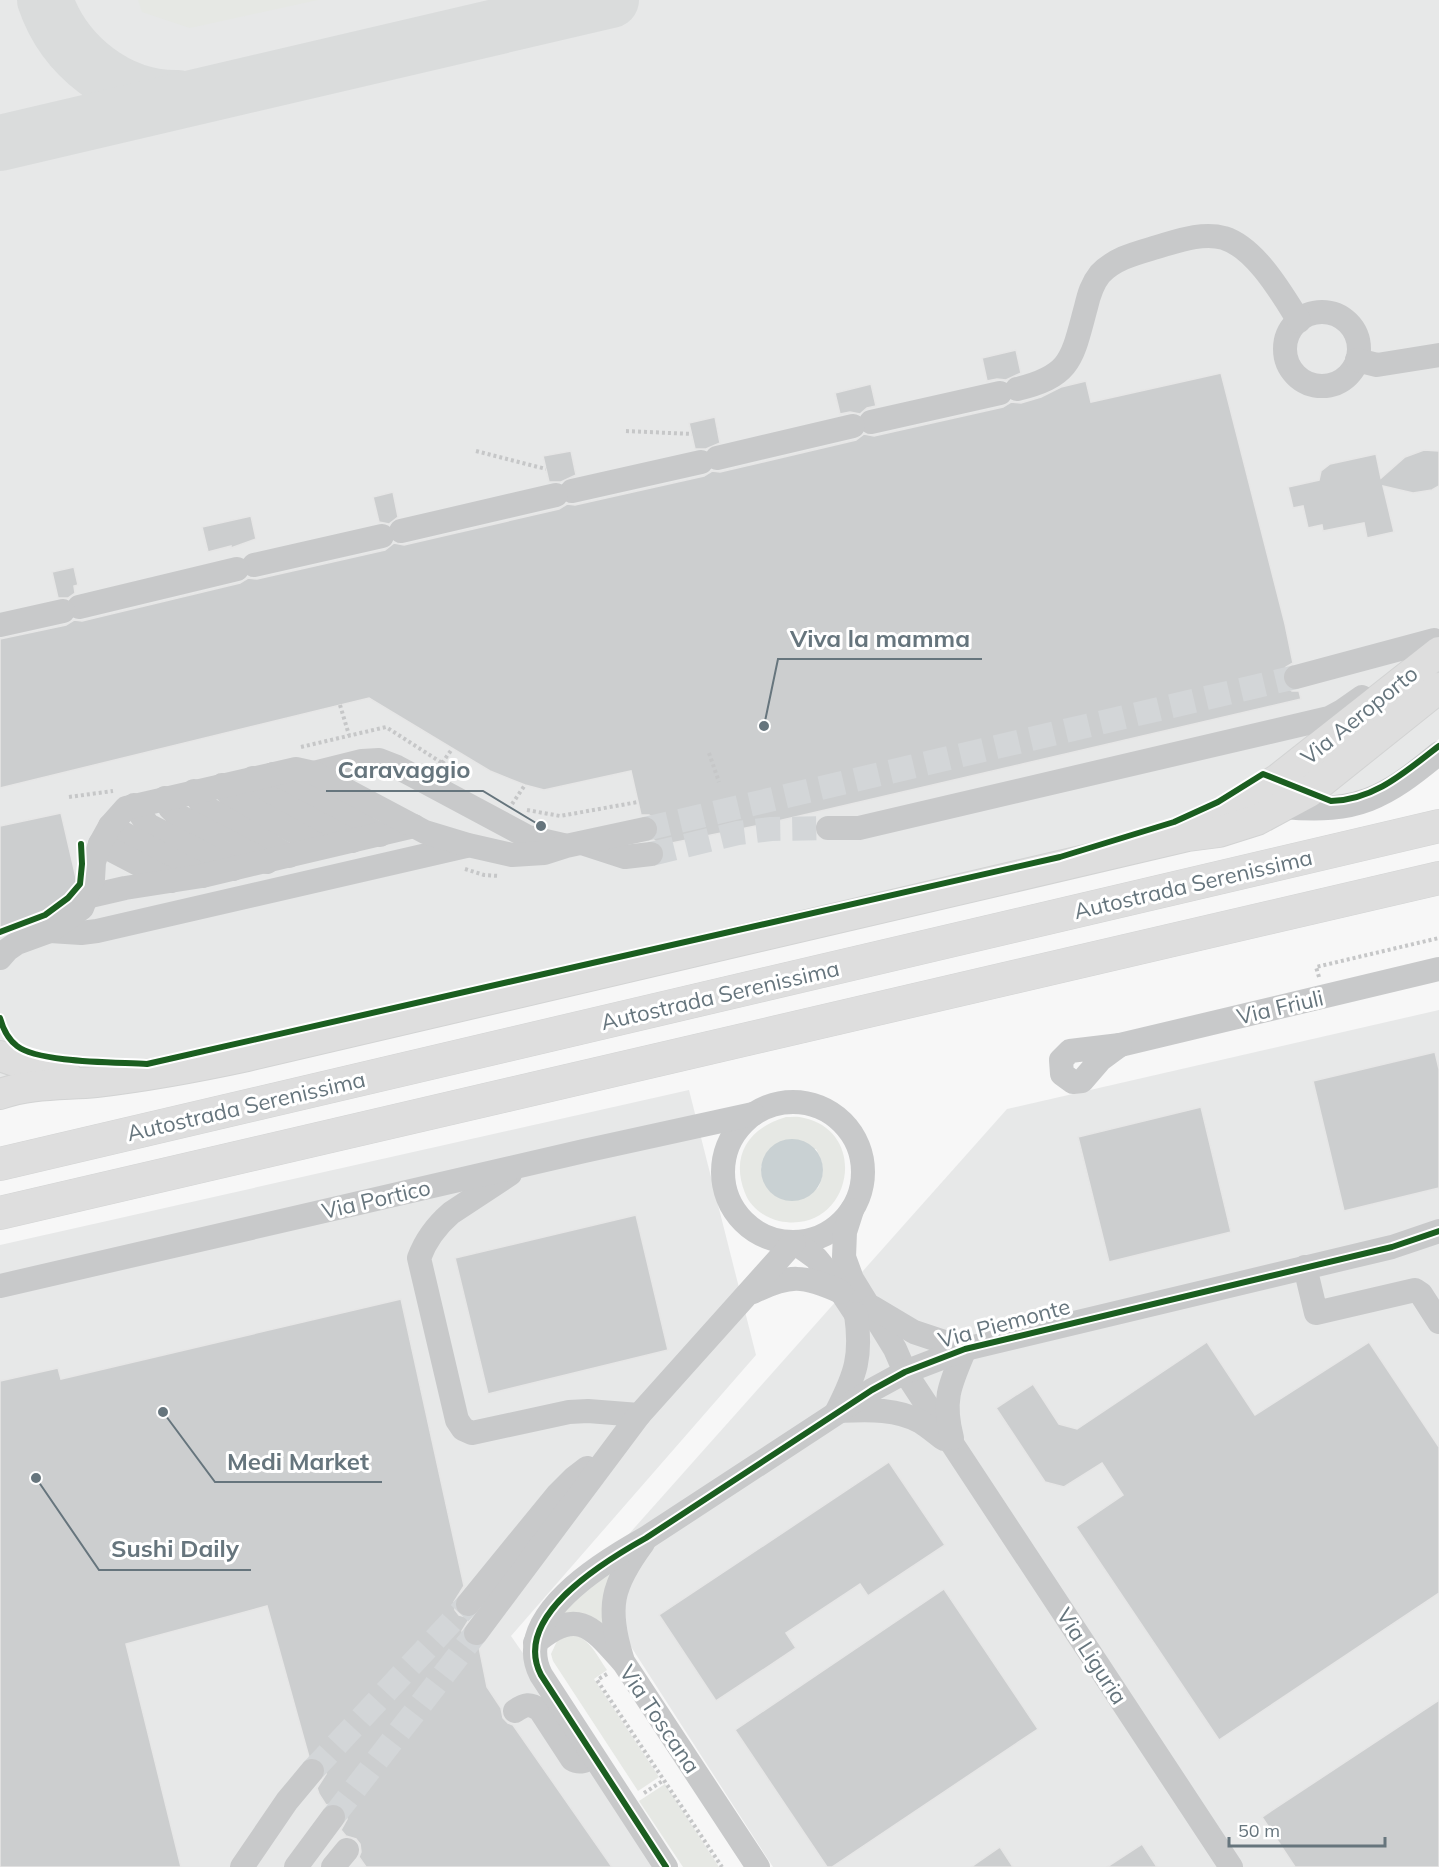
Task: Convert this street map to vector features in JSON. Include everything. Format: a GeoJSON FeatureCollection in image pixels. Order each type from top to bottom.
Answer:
{"type":"FeatureCollection","features":[{"type":"Feature","properties":{"kind":"highway","name":"Autostrada Serenissima"},"geometry":{"type":"LineString","coordinates":[[0,1164],[1439,826]]}},
{"type":"Feature","properties":{"kind":"highway"},"geometry":{"type":"LineString","coordinates":[[0,1213],[1439,878]]}},
{"type":"Feature","properties":{"kind":"main road","name":"Via Aeroporto"},"geometry":{"type":"LineString","coordinates":[[1188,836],[1278,779],[1437,643]]}},
{"type":"Feature","properties":{"kind":"main road","name":"Via Aeroporto"},"geometry":{"type":"LineString","coordinates":[[0,1094],[21,1087],[94,1082],[167,1073],[247,1056],[1188,836],[1219,832],[1299,805],[1322,783],[1439,688]]}},
{"type":"Feature","properties":{"kind":"main road","name":"Via Aeroporto"},"geometry":{"type":"LineString","coordinates":[[0,1056],[38,1069],[94,1082]]}},
{"type":"Feature","properties":{"kind":"street"},"geometry":{"type":"LineString","coordinates":[[0,625],[1040,384],[1056,375],[1067,365],[1090,289],[1100,274],[1127,255],[1194,237],[1224,238],[1247,252],[1267,273],[1299,321]]}},
{"type":"Feature","properties":{"kind":"street"},"geometry":{"type":"LineString","coordinates":[[1315,312],[1327,312],[1339,316],[1349,323],[1356,333],[1359,345],[1357,360],[1351,372],[1333,384],[1321,386],[1310,383],[1299,378],[1291,369],[1286,358],[1285,346],[1288,335],[1299,321],[1315,312]]}},
{"type":"Feature","properties":{"kind":"street"},"geometry":{"type":"LineString","coordinates":[[1357,360],[1377,365],[1439,355]]}},
{"type":"Feature","properties":{"kind":"street"},"geometry":{"type":"LineString","coordinates":[[1296,677],[1437,643]]}},
{"type":"Feature","properties":{"kind":"street"},"geometry":{"type":"LineString","coordinates":[[828,828],[870,826],[1329,718],[1437,643]]}},
{"type":"Feature","properties":{"kind":"street"},"geometry":{"type":"LineString","coordinates":[[1299,805],[1340,808],[1353,806],[1399,785],[1439,753]]}},
{"type":"Feature","properties":{"kind":"street"},"geometry":{"type":"LineString","coordinates":[[314,773],[362,761],[379,760],[397,767],[528,837],[574,844],[625,857],[651,854]]}},
{"type":"Feature","properties":{"kind":"street"},"geometry":{"type":"LineString","coordinates":[[0,958],[17,943],[50,931],[82,908],[93,879],[94,862],[105,835],[126,808],[296,769],[314,773],[425,832],[499,853],[521,855],[544,853],[574,844],[645,829]]}},
{"type":"Feature","properties":{"kind":"street"},"geometry":{"type":"LineString","coordinates":[[263,776],[380,835]]}},
{"type":"Feature","properties":{"kind":"street"},"geometry":{"type":"LineString","coordinates":[[263,776],[258,791],[352,841]]}},
{"type":"Feature","properties":{"kind":"street"},"geometry":{"type":"LineString","coordinates":[[222,785],[231,797],[322,847]]}},
{"type":"Feature","properties":{"kind":"street"},"geometry":{"type":"LineString","coordinates":[[194,791],[202,805],[278,859]]}},
{"type":"Feature","properties":{"kind":"street"},"geometry":{"type":"LineString","coordinates":[[165,798],[177,815],[278,859]]}},
{"type":"Feature","properties":{"kind":"street"},"geometry":{"type":"LineString","coordinates":[[134,805],[148,825],[233,869]]}},
{"type":"Feature","properties":{"kind":"street"},"geometry":{"type":"LineString","coordinates":[[86,897],[125,888],[202,876],[414,826]]}},
{"type":"Feature","properties":{"kind":"street"},"geometry":{"type":"LineString","coordinates":[[105,835],[202,876]]}},
{"type":"Feature","properties":{"kind":"street"},"geometry":{"type":"LineString","coordinates":[[105,835],[171,881]]}},
{"type":"Feature","properties":{"kind":"street"},"geometry":{"type":"LineString","coordinates":[[50,931],[81,933],[97,931],[468,845]]}},
{"type":"Feature","properties":{"kind":"street","name":"Via Friuli"},"geometry":{"type":"LineString","coordinates":[[1120,1045],[1439,969]]}},
{"type":"Feature","properties":{"kind":"street"},"geometry":{"type":"LineString","coordinates":[[795,1101],[820,1107],[842,1121],[851,1132],[861,1152],[864,1174],[860,1193],[852,1209],[841,1223],[828,1233],[811,1239],[794,1242],[781,1241],[757,1232],[736,1212],[724,1184],[723,1168],[732,1137],[753,1114],[781,1102],[795,1101]]}},
{"type":"Feature","properties":{"kind":"street","name":"Via Portico"},"geometry":{"type":"LineString","coordinates":[[0,1286],[525,1164],[753,1114]]}},
{"type":"Feature","properties":{"kind":"street"},"geometry":{"type":"LineString","coordinates":[[525,1164],[442,1220],[430,1234],[419,1258],[457,1420],[463,1429],[472,1433],[569,1412],[588,1411],[639,1415]]}},
{"type":"Feature","properties":{"kind":"street","name":"Via Liguria"},"geometry":{"type":"LineString","coordinates":[[837,1412],[849,1388],[859,1354],[862,1309],[844,1257],[845,1232],[852,1209]]}},
{"type":"Feature","properties":{"kind":"street","name":"Via Piemonte"},"geometry":{"type":"LineString","coordinates":[[535,1643],[537,1632],[544,1619],[573,1589],[610,1558],[646,1538],[837,1412],[905,1372],[964,1349],[1392,1247],[1439,1231]]}},
{"type":"Feature","properties":{"kind":"street"},"geometry":{"type":"LineString","coordinates":[[476,1633],[639,1415],[794,1242]]}},
{"type":"Feature","properties":{"kind":"street","name":"Via Liguria"},"geometry":{"type":"LineString","coordinates":[[794,1242],[816,1258],[842,1292],[862,1309],[895,1349],[905,1372],[1231,1867]]}},
{"type":"Feature","properties":{"kind":"street","name":"Via Piemonte"},"geometry":{"type":"LineString","coordinates":[[1392,1247],[1439,1243]]}},
{"type":"Feature","properties":{"kind":"street"},"geometry":{"type":"LineString","coordinates":[[1305,1267],[1316,1313],[1415,1290],[1421,1294],[1439,1322]]}},
{"type":"Feature","properties":{"kind":"street"},"geometry":{"type":"LineString","coordinates":[[748,1294],[776,1281],[796,1278],[813,1281],[842,1292]]}},
{"type":"Feature","properties":{"kind":"street","name":"Via Liguria"},"geometry":{"type":"LineString","coordinates":[[862,1309],[914,1332],[964,1349],[948,1390],[946,1406],[954,1446]]}},
{"type":"Feature","properties":{"kind":"street","name":"Via Liguria"},"geometry":{"type":"LineString","coordinates":[[837,1412],[870,1410],[897,1413],[920,1422],[954,1446]]}},
{"type":"Feature","properties":{"kind":"street"},"geometry":{"type":"LineString","coordinates":[[468,1604],[557,1495],[574,1478],[616,1446]]}},
{"type":"Feature","properties":{"kind":"street","name":"Via Piemonte"},"geometry":{"type":"LineString","coordinates":[[617,1667],[614,1594],[627,1565],[646,1538]]}},
{"type":"Feature","properties":{"kind":"street","name":"Via Toscana"},"geometry":{"type":"LineString","coordinates":[[535,1643],[554,1630],[571,1624],[580,1624],[599,1635],[617,1667],[758,1867]]}},
{"type":"Feature","properties":{"kind":"street"},"geometry":{"type":"LineString","coordinates":[[535,1643],[534,1656],[541,1675],[666,1867]]}},
{"type":"Feature","properties":{"kind":"street"},"geometry":{"type":"LineString","coordinates":[[515,1711],[525,1704],[533,1705],[540,1710],[572,1759],[583,1762],[593,1756]]}},
{"type":"Feature","properties":{"kind":"street"},"geometry":{"type":"LineString","coordinates":[[242,1867],[287,1801],[312,1771]]}},
{"type":"Feature","properties":{"kind":"street"},"geometry":{"type":"LineString","coordinates":[[296,1867],[333,1817]]}},
{"type":"Feature","properties":{"kind":"path"},"geometry":{"type":"LineString","coordinates":[[626,431],[692,434]]}},
{"type":"Feature","properties":{"kind":"path"},"geometry":{"type":"LineString","coordinates":[[476,450],[546,469]]}},
{"type":"Feature","properties":{"kind":"path"},"geometry":{"type":"LineString","coordinates":[[340,705],[349,735]]}},
{"type":"Feature","properties":{"kind":"path"},"geometry":{"type":"LineString","coordinates":[[442,763],[452,748]]}},
{"type":"Feature","properties":{"kind":"path"},"geometry":{"type":"LineString","coordinates":[[709,753],[719,782]]}},
{"type":"Feature","properties":{"kind":"path"},"geometry":{"type":"LineString","coordinates":[[510,807],[525,785]]}},
{"type":"Feature","properties":{"kind":"path"},"geometry":{"type":"LineString","coordinates":[[1320,983],[1316,967],[1439,938]]}},
{"type":"Feature","properties":{"kind":"path"},"geometry":{"type":"LineString","coordinates":[[617,1667],[597,1680],[722,1867]]}},
{"type":"Feature","properties":{"kind":"shaded area"},"geometry":{"type":"Polygon","coordinates":[[[0,0],[1439,0],[1439,739],[1377,790],[0,1098],[0,0]]]}},
{"type":"Feature","properties":{"kind":"shaded area"},"geometry":{"type":"Polygon","coordinates":[[[138,0],[318,0],[190,28],[142,12],[138,0]]]}},
{"type":"Feature","properties":{"kind":"shaded area"},"geometry":{"type":"Polygon","coordinates":[[[1439,1010],[1439,1867],[773,1867],[588,1580],[1007,1109],[1439,1010]]]}},
{"type":"Feature","properties":{"kind":"shaded area"},"geometry":{"type":"Polygon","coordinates":[[[689,1090],[756,1355],[511,1636],[671,1867],[0,1867],[0,1245],[689,1090]]]}},
{"type":"Feature","properties":{"kind":"shaded area"},"geometry":{"type":"Polygon","coordinates":[[[786,1117],[799,1117],[825,1127],[839,1143],[845,1161],[844,1181],[836,1199],[822,1213],[803,1221],[779,1221],[768,1217],[754,1207],[745,1193],[740,1167],[742,1155],[753,1136],[773,1122],[786,1117]],[[816,1149],[761,1166],[766,1186],[781,1199],[818,1188],[823,1173],[816,1149]]]}},
{"type":"Feature","properties":{"kind":"shaded area"},"geometry":{"type":"Polygon","coordinates":[[[792,1139],[804,1141],[814,1148],[821,1158],[823,1170],[821,1182],[814,1192],[804,1199],[792,1201],[780,1199],[770,1192],[763,1182],[761,1170],[763,1158],[770,1148],[780,1141],[792,1139]]]}},
{"type":"Feature","properties":{"kind":"shaded area"},"geometry":{"type":"Polygon","coordinates":[[[610,1574],[604,1594],[604,1626],[554,1615],[610,1574]]]}},
{"type":"Feature","properties":{"kind":"shaded area"},"geometry":{"type":"Polygon","coordinates":[[[571,1634],[588,1643],[607,1670],[594,1679],[659,1777],[638,1791],[553,1661],[551,1654],[557,1641],[571,1634]]]}},
{"type":"Feature","properties":{"kind":"shaded area"},"geometry":{"type":"Polygon","coordinates":[[[665,1784],[719,1867],[683,1867],[639,1801],[665,1784]]]}},
{"type":"Feature","properties":{"kind":"building"},"geometry":{"type":"Polygon","coordinates":[[[1016,350],[1021,373],[1006,380],[987,381],[982,358],[1016,350]]]}},
{"type":"Feature","properties":{"kind":"building"},"geometry":{"type":"Polygon","coordinates":[[[1221,373],[1293,663],[1282,673],[1282,680],[1292,691],[1299,691],[1301,699],[765,824],[662,845],[653,840],[659,833],[656,820],[649,815],[641,815],[631,771],[544,790],[525,785],[490,771],[369,698],[0,788],[0,639],[240,583],[248,578],[257,579],[385,550],[394,543],[404,545],[559,509],[567,504],[575,505],[704,476],[712,471],[720,472],[856,440],[864,434],[874,436],[1003,407],[1011,402],[1021,403],[1041,397],[1061,387],[1086,381],[1091,402],[1221,373]]]}},
{"type":"Feature","properties":{"kind":"building"},"geometry":{"type":"Polygon","coordinates":[[[871,384],[876,406],[867,408],[860,414],[850,412],[840,414],[835,393],[871,384]]]}},
{"type":"Feature","properties":{"kind":"building"},"geometry":{"type":"Polygon","coordinates":[[[715,417],[720,443],[706,449],[695,449],[689,423],[715,417]]]}},
{"type":"Feature","properties":{"kind":"building"},"geometry":{"type":"Polygon","coordinates":[[[1424,450],[1439,451],[1439,486],[1432,490],[1413,493],[1383,486],[1394,532],[1367,538],[1364,523],[1323,531],[1322,525],[1308,528],[1303,506],[1293,508],[1288,487],[1319,480],[1321,471],[1330,464],[1376,454],[1381,478],[1405,457],[1424,450]]]}},
{"type":"Feature","properties":{"kind":"building"},"geometry":{"type":"Polygon","coordinates":[[[571,451],[576,475],[561,482],[549,482],[543,456],[571,451]]]}},
{"type":"Feature","properties":{"kind":"building"},"geometry":{"type":"Polygon","coordinates":[[[393,492],[398,517],[389,524],[379,522],[373,497],[393,492]]]}},
{"type":"Feature","properties":{"kind":"building"},"geometry":{"type":"Polygon","coordinates":[[[251,516],[256,539],[231,548],[231,546],[208,552],[202,527],[251,516]]]}},
{"type":"Feature","properties":{"kind":"building"},"geometry":{"type":"Polygon","coordinates":[[[74,567],[78,585],[74,586],[75,593],[68,598],[58,598],[52,572],[74,567]]]}},
{"type":"Feature","properties":{"kind":"building"},"geometry":{"type":"Polygon","coordinates":[[[61,813],[77,882],[70,899],[43,918],[0,937],[0,826],[61,813]]]}},
{"type":"Feature","properties":{"kind":"building"},"geometry":{"type":"Polygon","coordinates":[[[1435,1052],[1439,1069],[1439,1188],[1344,1211],[1313,1081],[1435,1052]]]}},
{"type":"Feature","properties":{"kind":"building"},"geometry":{"type":"Polygon","coordinates":[[[1201,1107],[1231,1232],[1109,1262],[1078,1137],[1201,1107]]]}},
{"type":"Feature","properties":{"kind":"building"},"geometry":{"type":"Polygon","coordinates":[[[636,1215],[668,1350],[488,1394],[455,1258],[636,1215]]]}},
{"type":"Feature","properties":{"kind":"building"},"geometry":{"type":"Polygon","coordinates":[[[401,1299],[464,1586],[454,1602],[455,1610],[459,1615],[470,1618],[462,1631],[463,1638],[468,1645],[479,1647],[487,1687],[501,1708],[503,1718],[513,1725],[612,1867],[366,1867],[359,1857],[360,1844],[356,1839],[346,1836],[341,1830],[347,1819],[346,1811],[341,1805],[335,1803],[326,1805],[319,1794],[317,1788],[326,1774],[326,1767],[321,1760],[309,1757],[267,1606],[126,1644],[181,1867],[0,1867],[0,1381],[58,1368],[61,1379],[401,1299]]]}},
{"type":"Feature","properties":{"kind":"building"},"geometry":{"type":"Polygon","coordinates":[[[1207,1342],[1255,1415],[1369,1342],[1439,1447],[1439,1593],[1219,1740],[1076,1527],[1123,1495],[1102,1463],[1064,1487],[1045,1482],[996,1408],[1033,1384],[1059,1424],[1077,1429],[1207,1342]]]}},
{"type":"Feature","properties":{"kind":"building"},"geometry":{"type":"Polygon","coordinates":[[[889,1462],[945,1545],[868,1596],[860,1584],[786,1633],[796,1648],[716,1701],[659,1615],[889,1462]]]}},
{"type":"Feature","properties":{"kind":"building"},"geometry":{"type":"Polygon","coordinates":[[[944,1589],[1038,1729],[832,1867],[827,1867],[735,1730],[944,1589]]]}},
{"type":"Feature","properties":{"kind":"building"},"geometry":{"type":"Polygon","coordinates":[[[1439,1700],[1439,1867],[1295,1867],[1262,1817],[1439,1700]]]}},
{"type":"Feature","properties":{"kind":"building"},"geometry":{"type":"Polygon","coordinates":[[[1142,1844],[1157,1867],[1107,1867],[1142,1844]]]}},
{"type":"Feature","properties":{"kind":"building"},"geometry":{"type":"Polygon","coordinates":[[[1000,1847],[1013,1867],[971,1867],[1000,1847]]]}},
{"type":"Feature","properties":{"kind":"taxiway"},"geometry":{"type":"LineString","coordinates":[[45,0],[65,39],[96,70],[135,91],[178,98]]}},
{"type":"Feature","properties":{"kind":"taxiway"},"geometry":{"type":"LineString","coordinates":[[0,143],[611,0]]}},
{"type":"Feature","properties":{"kind":"tunnel"},"geometry":{"type":"LineString","coordinates":[[645,829],[1296,677]]}},
{"type":"Feature","properties":{"kind":"tunnel"},"geometry":{"type":"LineString","coordinates":[[651,854],[738,833],[771,829],[828,828]]}},
{"type":"Feature","properties":{"kind":"tunnel"},"geometry":{"type":"LineString","coordinates":[[312,1771],[468,1604]]}},
{"type":"Feature","properties":{"kind":"tunnel"},"geometry":{"type":"LineString","coordinates":[[333,1817],[476,1633]]}},
{"type":"Feature","properties":{"kind":"cycle path"},"geometry":{"type":"LineString","coordinates":[[0,1018],[11,1040],[28,1052],[60,1059],[147,1064],[1060,857],[1174,822],[1218,802],[1263,774],[1331,801],[1362,796],[1402,774],[1439,746]]}},
{"type":"Feature","properties":{"kind":"cycle path"},"geometry":{"type":"LineString","coordinates":[[0,932],[45,915],[68,898],[80,884],[81,844]]}},
{"type":"Feature","properties":{"kind":"cycle path"},"geometry":{"type":"LineString","coordinates":[[666,1867],[541,1675],[535,1653],[539,1632],[550,1612],[586,1577],[607,1561],[646,1538],[872,1390],[905,1372],[965,1349],[1392,1247],[1439,1231]]}},
{"type":"Feature","properties":{"kind":"place","name":"Viva la mamma"},"geometry":{"type":"Point","coordinates":[764,726]}},
{"type":"Feature","properties":{"kind":"place","name":"Caravaggio"},"geometry":{"type":"Point","coordinates":[541,826]}},
{"type":"Feature","properties":{"kind":"place","name":"Medi Market"},"geometry":{"type":"Point","coordinates":[163,1412]}},
{"type":"Feature","properties":{"kind":"place","name":"Sushi Daily"},"geometry":{"type":"Point","coordinates":[36,1478]}}]}
